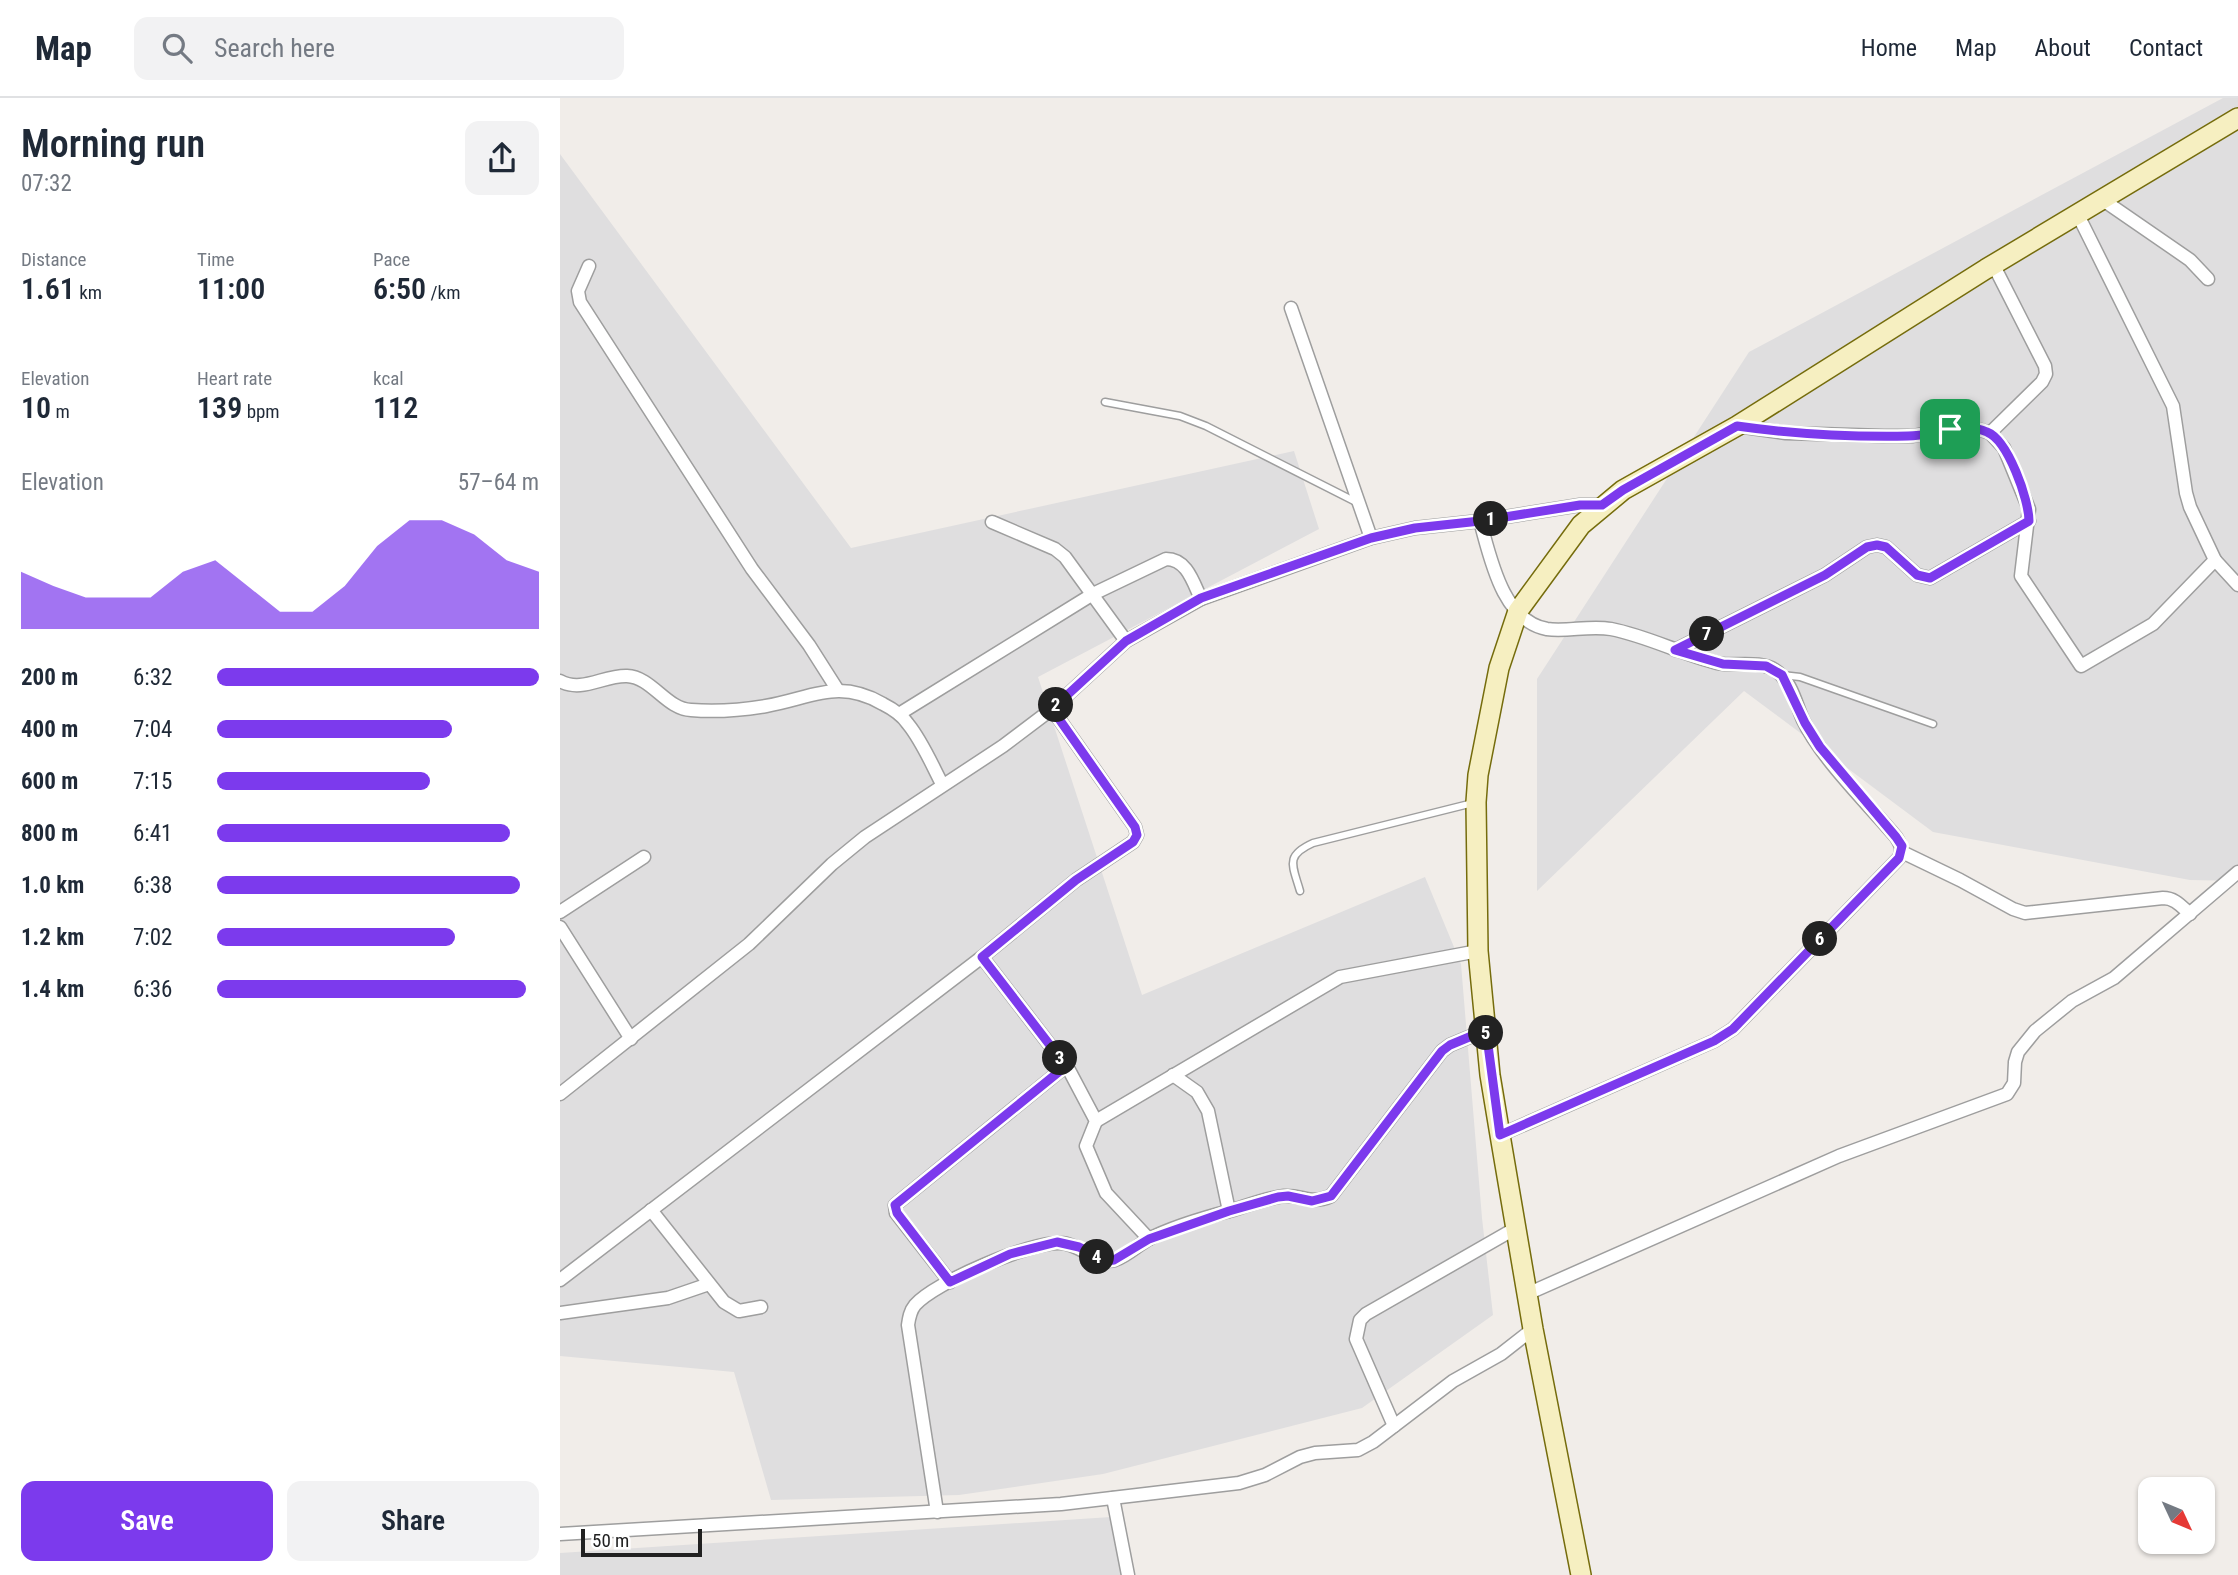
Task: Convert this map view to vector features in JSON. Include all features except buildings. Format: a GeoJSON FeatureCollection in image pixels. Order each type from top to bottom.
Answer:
{"type":"FeatureCollection","features":[{"type":"Feature","properties":{"kind":"street"},"geometry":{"type":"LineString","coordinates":[[1581,1575],[1527,1294],[1500,1135],[1478,951],[1476,802],[1479,775],[1499,668],[1518,611],[1581,525],[1623,490],[1737,426],[1993,264],[2238,118]]}},
{"type":"Feature","properties":{"kind":"street"},"geometry":{"type":"LineString","coordinates":[[2103,200],[2190,260],[2208,279]]}},
{"type":"Feature","properties":{"kind":"street"},"geometry":{"type":"LineString","coordinates":[[2078,215],[2173,406],[2190,507],[2215,560],[2238,585]]}},
{"type":"Feature","properties":{"kind":"street"},"geometry":{"type":"LineString","coordinates":[[1990,433],[2042,382],[2046,374],[2045,366],[1993,264]]}},
{"type":"Feature","properties":{"kind":"street"},"geometry":{"type":"LineString","coordinates":[[589,266],[578,291],[580,302],[752,569],[809,645],[837,689]]}},
{"type":"Feature","properties":{"kind":"street"},"geometry":{"type":"LineString","coordinates":[[1290,308],[1371,538]]}},
{"type":"Feature","properties":{"kind":"street"},"geometry":{"type":"LineString","coordinates":[[1737,426],[1786,433],[1884,436],[1913,436],[1950,429],[1990,433],[2004,448],[2029,509],[2021,576],[2081,666],[2153,624],[2215,560]]}},
{"type":"Feature","properties":{"kind":"street"},"geometry":{"type":"LineString","coordinates":[[560,1094],[749,944],[832,864],[865,837],[1003,746],[1052,709],[1126,641],[1201,598],[1371,538],[1415,528],[1580,505],[1602,505]]}},
{"type":"Feature","properties":{"kind":"street"},"geometry":{"type":"LineString","coordinates":[[1480,521],[1497,580],[1518,611],[1533,625],[1547,629],[1608,628],[1723,664],[1766,666],[1782,675],[1820,747],[1902,846],[1899,858],[1733,1029],[1714,1041],[1500,1135]]}},
{"type":"Feature","properties":{"kind":"street"},"geometry":{"type":"LineString","coordinates":[[1675,650],[1825,575],[1867,547],[1886,547],[1917,575],[1930,578],[2029,521]]}},
{"type":"Feature","properties":{"kind":"street"},"geometry":{"type":"LineString","coordinates":[[992,522],[1055,549],[1075,569],[1126,641]]}},
{"type":"Feature","properties":{"kind":"street"},"geometry":{"type":"LineString","coordinates":[[899,714],[1093,594],[1167,559],[1175,559],[1183,564],[1201,598]]}},
{"type":"Feature","properties":{"kind":"street"},"geometry":{"type":"LineString","coordinates":[[560,681],[579,686],[626,676],[639,678],[676,705],[688,710],[766,706],[837,689],[867,695],[899,714],[909,725],[942,784]]}},
{"type":"Feature","properties":{"kind":"street"},"geometry":{"type":"LineString","coordinates":[[560,1280],[982,957],[1076,880],[1133,842],[1137,835],[1135,827],[1052,709]]}},
{"type":"Feature","properties":{"kind":"street"},"geometry":{"type":"LineString","coordinates":[[1902,852],[2012,909],[2025,913],[2170,898],[2190,914]]}},
{"type":"Feature","properties":{"kind":"street"},"geometry":{"type":"LineString","coordinates":[[560,912],[644,857]]}},
{"type":"Feature","properties":{"kind":"street"},"geometry":{"type":"LineString","coordinates":[[1527,1294],[1839,1156],[2007,1094],[2014,1083],[2018,1052],[2035,1031],[2072,1001],[2114,978],[2238,872]]}},
{"type":"Feature","properties":{"kind":"street"},"geometry":{"type":"LineString","coordinates":[[560,928],[631,1038]]}},
{"type":"Feature","properties":{"kind":"street"},"geometry":{"type":"LineString","coordinates":[[1149,1239],[1106,1193],[1086,1146],[1096,1121],[1340,977],[1478,951]]}},
{"type":"Feature","properties":{"kind":"street"},"geometry":{"type":"LineString","coordinates":[[982,957],[1066,1066],[1096,1121]]}},
{"type":"Feature","properties":{"kind":"street"},"geometry":{"type":"LineString","coordinates":[[937,1512],[908,1325],[913,1307],[950,1282],[1010,1254],[1057,1242],[1079,1247],[1107,1261],[1121,1257],[1149,1239],[1229,1211],[1278,1197],[1288,1196],[1312,1201],[1331,1196],[1442,1051],[1486,1030]]}},
{"type":"Feature","properties":{"kind":"street"},"geometry":{"type":"LineString","coordinates":[[950,1282],[897,1213],[895,1205],[1066,1066]]}},
{"type":"Feature","properties":{"kind":"street"},"geometry":{"type":"LineString","coordinates":[[1173,1075],[1197,1092],[1208,1111],[1229,1211]]}},
{"type":"Feature","properties":{"kind":"street"},"geometry":{"type":"LineString","coordinates":[[651,1210],[724,1302],[739,1311],[761,1307]]}},
{"type":"Feature","properties":{"kind":"street"},"geometry":{"type":"LineString","coordinates":[[1394,1426],[1356,1339],[1360,1320],[1366,1314],[1516,1228]]}},
{"type":"Feature","properties":{"kind":"street"},"geometry":{"type":"LineString","coordinates":[[560,1313],[667,1298],[709,1284]]}},
{"type":"Feature","properties":{"kind":"street"},"geometry":{"type":"LineString","coordinates":[[560,1534],[937,1512],[1113,1498],[1252,1480],[1300,1457],[1315,1453],[1357,1450],[1394,1426],[1453,1381],[1501,1354],[1534,1329]]}},
{"type":"Feature","properties":{"kind":"street"},"geometry":{"type":"LineString","coordinates":[[1113,1498],[1128,1575]]}},
{"type":"Feature","properties":{"kind":"lane"},"geometry":{"type":"LineString","coordinates":[[1105,402],[1180,416],[1193,421],[1359,503]]}},
{"type":"Feature","properties":{"kind":"lane"},"geometry":{"type":"LineString","coordinates":[[1782,675],[1800,677],[1933,724]]}},
{"type":"Feature","properties":{"kind":"lane"},"geometry":{"type":"LineString","coordinates":[[1300,891],[1292,861],[1293,855],[1301,848],[1476,802]]}},
{"type":"Feature","properties":{"kind":"shaded area"},"geometry":{"type":"Polygon","coordinates":[[[2223,98],[2238,98],[2238,881],[2190,880],[1933,832],[1744,691],[1537,891],[1537,679],[1749,352],[2223,98]]]}},
{"type":"Feature","properties":{"kind":"shaded area"},"geometry":{"type":"Polygon","coordinates":[[[560,154],[851,548],[1294,451],[1319,529],[1038,677],[1142,995],[1425,877],[1461,964],[1482,1218],[1493,1315],[1362,1408],[1103,1474],[959,1495],[771,1500],[734,1372],[560,1356],[560,154]]]}},
{"type":"Feature","properties":{"kind":"shaded area"},"geometry":{"type":"Polygon","coordinates":[[[1111,1517],[1121,1575],[560,1575],[560,1553],[1111,1517]]]}},
{"type":"Feature","properties":{"kind":"route"},"geometry":{"type":"LineString","coordinates":[[1737,426],[1786,433],[1884,436],[1913,436],[1950,429],[1981,430],[1997,439],[2004,448],[2025,498],[2029,521],[1930,578],[1917,575],[1886,547],[1867,547],[1825,575],[1675,650],[1723,664],[1766,666],[1782,675],[1820,747],[1902,846],[1899,858],[1733,1029],[1714,1041],[1500,1135],[1486,1030],[1442,1051],[1331,1196],[1312,1201],[1288,1196],[1278,1197],[1229,1211],[1149,1239],[1114,1260],[1107,1261],[1069,1243],[1057,1242],[1010,1254],[950,1282],[897,1213],[895,1205],[1066,1066],[982,957],[1076,880],[1133,842],[1137,835],[1135,827],[1052,709],[1126,641],[1201,598],[1371,538],[1415,528],[1580,505],[1602,505],[1623,490],[1737,426]]}}]}
